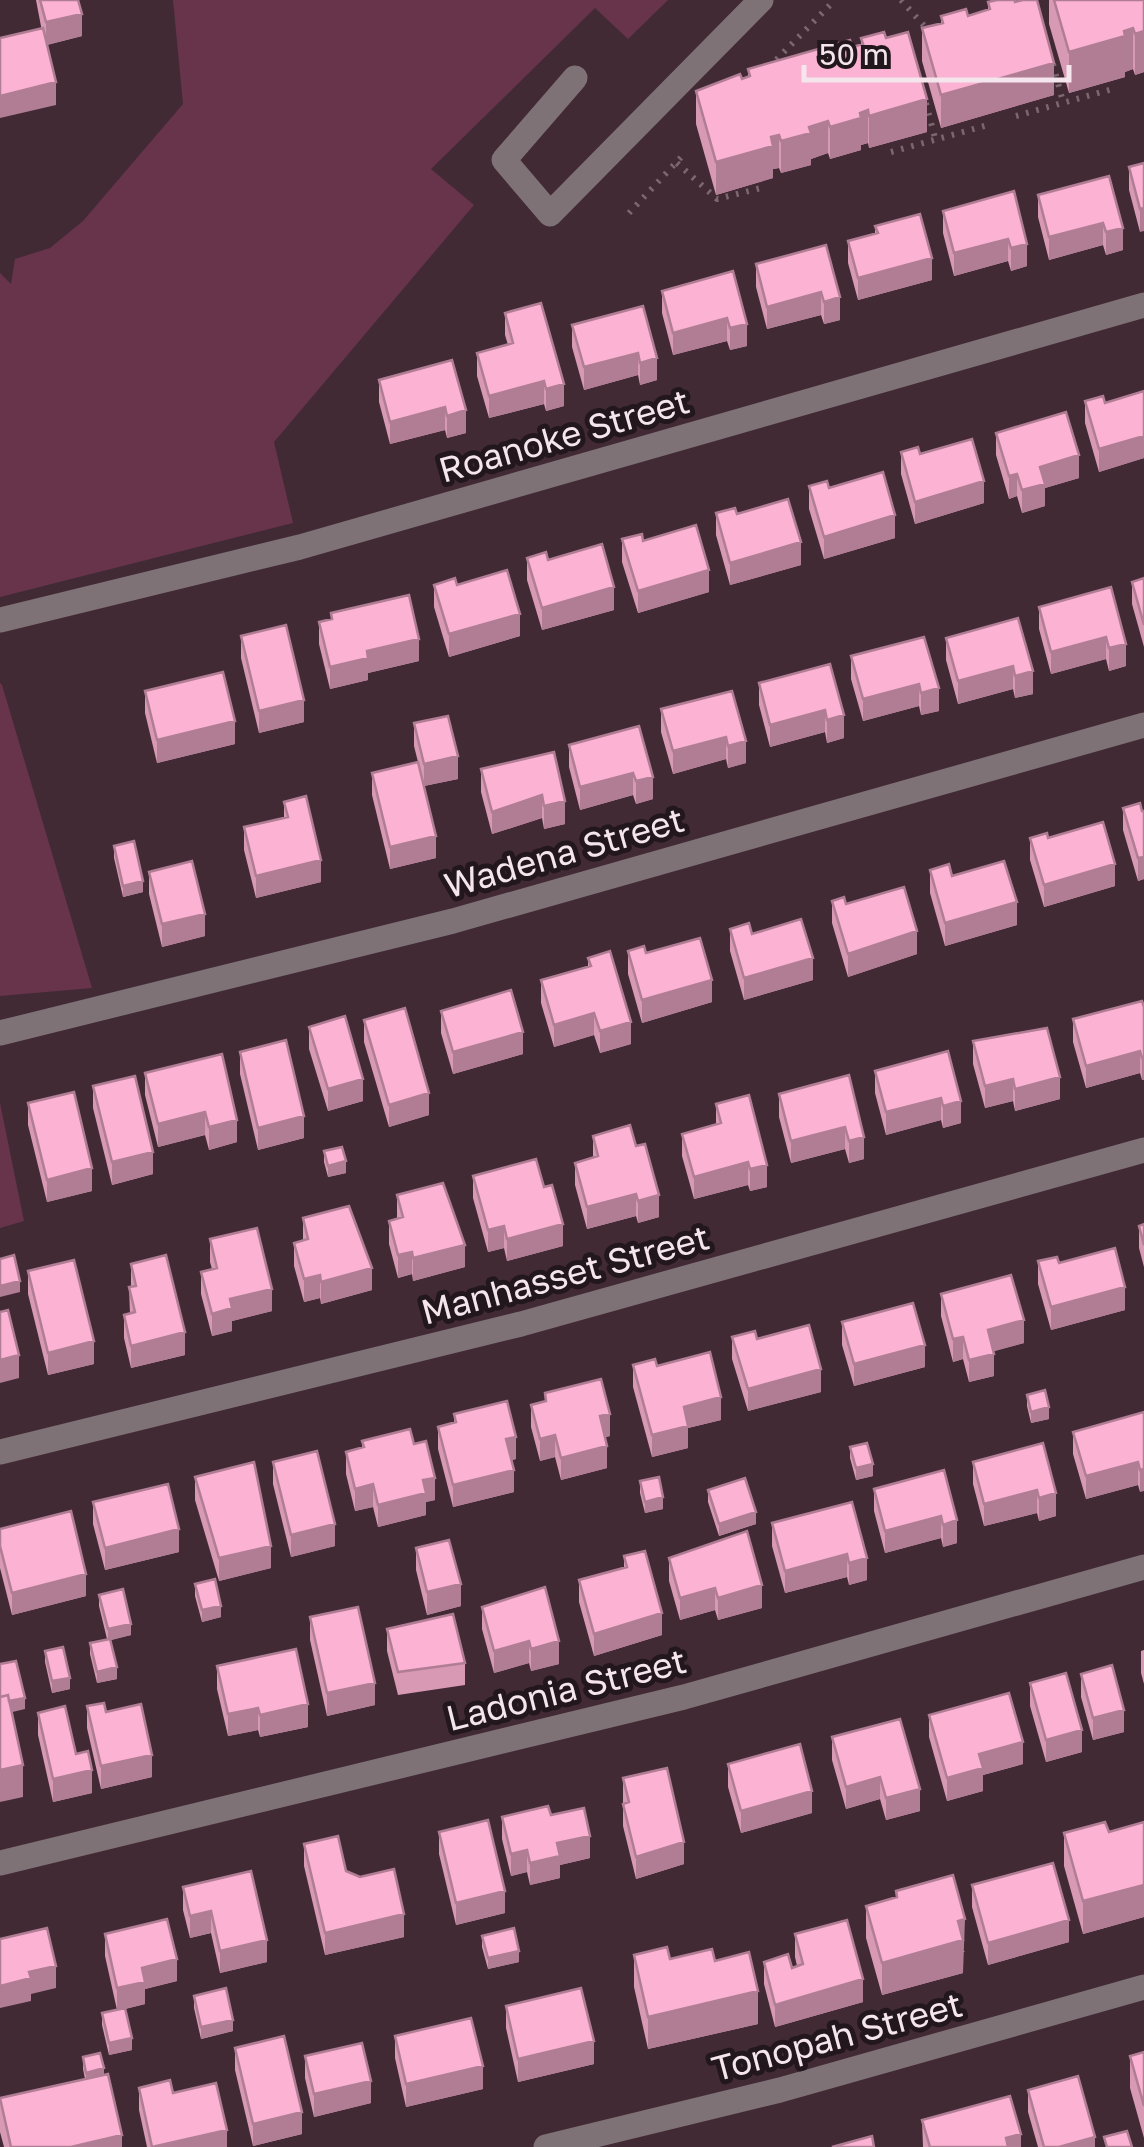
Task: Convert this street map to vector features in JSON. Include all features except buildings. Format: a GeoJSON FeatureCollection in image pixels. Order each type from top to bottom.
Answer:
{"type":"FeatureCollection","features":[{"type":"Feature","properties":{"kind":"street"},"geometry":{"type":"LineString","coordinates":[[576,78],[504,160],[550,214],[761,0]]}},
{"type":"Feature","properties":{"kind":"street","name":"Roanoke Street"},"geometry":{"type":"LineString","coordinates":[[0,620],[300,548],[1144,304]]}},
{"type":"Feature","properties":{"kind":"street","name":"Wadena Street"},"geometry":{"type":"LineString","coordinates":[[0,1032],[452,921],[1144,725]]}},
{"type":"Feature","properties":{"kind":"street","name":"Manhasset Street"},"geometry":{"type":"LineString","coordinates":[[0,1452],[521,1324],[1144,1150]]}},
{"type":"Feature","properties":{"kind":"street","name":"Ladonia Street"},"geometry":{"type":"LineString","coordinates":[[0,1863],[684,1697],[1144,1567]]}},
{"type":"Feature","properties":{"kind":"street","name":"Tonopah Street"},"geometry":{"type":"LineString","coordinates":[[546,2147],[780,2090],[1144,1987]]}},
{"type":"Feature","properties":{"kind":"path"},"geometry":{"type":"LineString","coordinates":[[780,70],[762,76],[835,0]]}},
{"type":"Feature","properties":{"kind":"path"},"geometry":{"type":"LineString","coordinates":[[901,0],[927,29]]}},
{"type":"Feature","properties":{"kind":"path"},"geometry":{"type":"LineString","coordinates":[[912,33],[944,24]]}},
{"type":"Feature","properties":{"kind":"path"},"geometry":{"type":"LineString","coordinates":[[1049,51],[1064,102]]}},
{"type":"Feature","properties":{"kind":"path"},"geometry":{"type":"LineString","coordinates":[[922,86],[935,138]]}},
{"type":"Feature","properties":{"kind":"path"},"geometry":{"type":"LineString","coordinates":[[1016,116],[1116,88]]}},
{"type":"Feature","properties":{"kind":"path"},"geometry":{"type":"LineString","coordinates":[[891,152],[988,125]]}},
{"type":"Feature","properties":{"kind":"path"},"geometry":{"type":"LineString","coordinates":[[629,213],[686,152]]}},
{"type":"Feature","properties":{"kind":"path"},"geometry":{"type":"LineString","coordinates":[[677,163],[717,199],[761,188]]}},
{"type":"Feature","properties":{"kind":"shaded area"},"geometry":{"type":"Polygon","coordinates":[[[173,0],[668,0],[628,39],[595,8],[431,169],[474,205],[274,442],[293,523],[0,597],[0,273],[11,284],[15,259],[50,248],[83,221],[183,104],[173,0]]]}},
{"type":"Feature","properties":{"kind":"shaded area"},"geometry":{"type":"Polygon","coordinates":[[[2,685],[92,988],[0,996],[2,685]]]}},
{"type":"Feature","properties":{"kind":"shaded area"},"geometry":{"type":"Polygon","coordinates":[[[0,1103],[24,1221],[0,1228],[0,1103]]]}}]}
